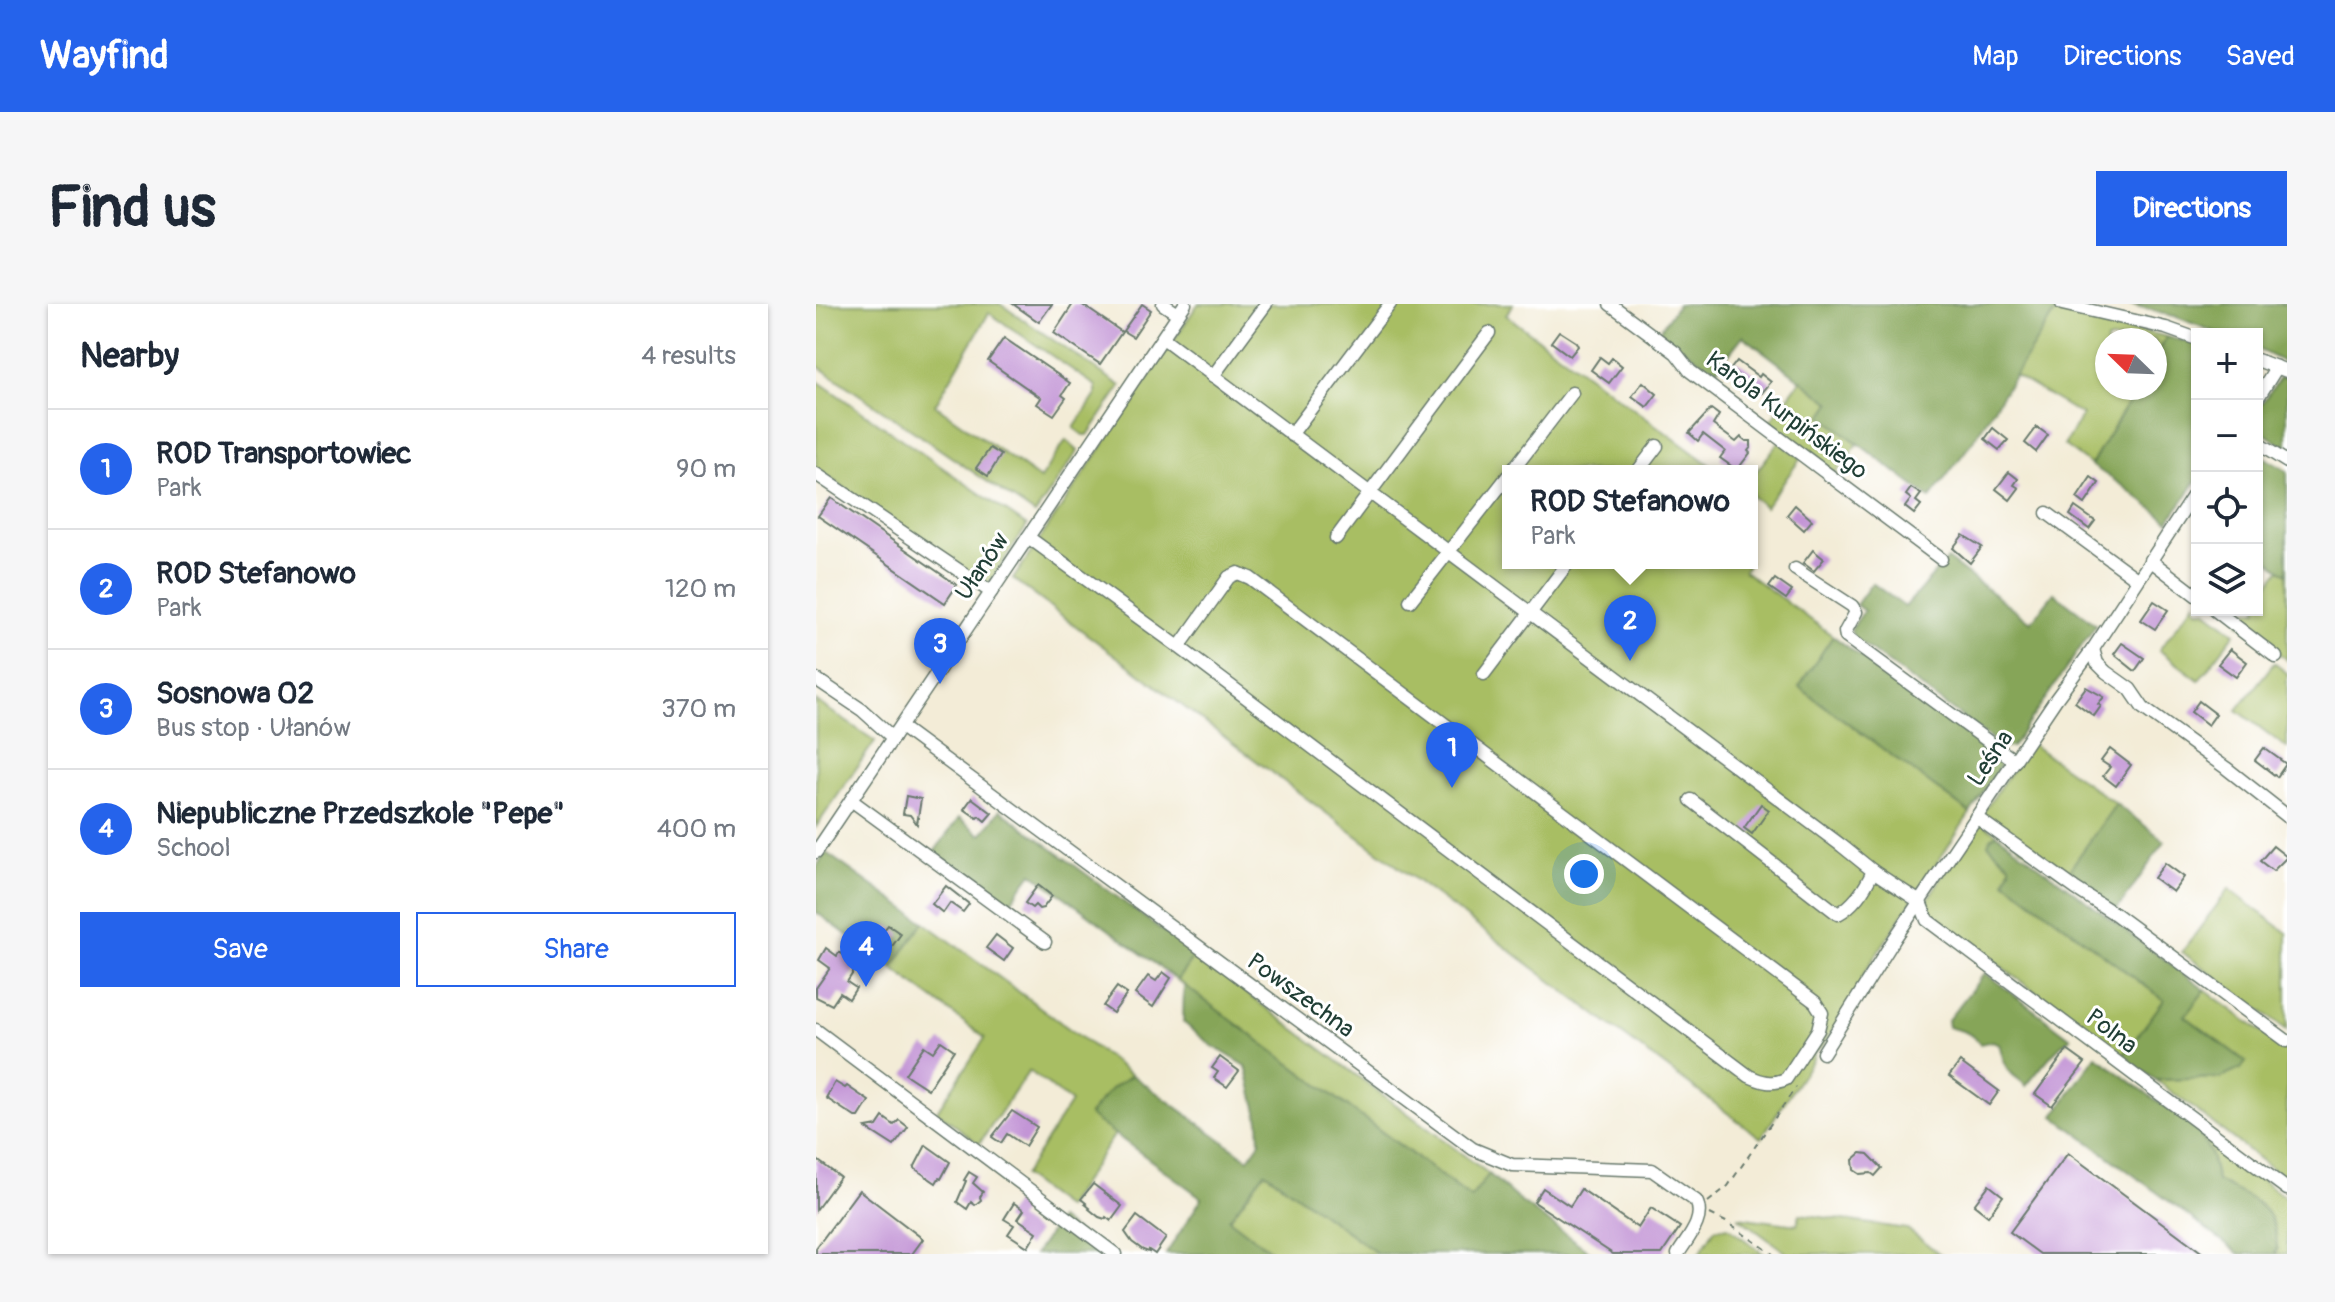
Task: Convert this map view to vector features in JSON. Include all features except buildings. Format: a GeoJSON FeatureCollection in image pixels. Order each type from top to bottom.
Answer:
{"type":"FeatureCollection","features":[{"type":"Feature","properties":{"kind":"street"},"geometry":{"type":"LineString","coordinates":[[1163,304],[1182,309]]}},
{"type":"Feature","properties":{"kind":"street"},"geometry":{"type":"LineString","coordinates":[[1213,376],[1266,304]]}},
{"type":"Feature","properties":{"kind":"street"},"geometry":{"type":"LineString","coordinates":[[1291,435],[1390,304]]}},
{"type":"Feature","properties":{"kind":"street","name":"Karola Kurpińskiego"},"geometry":{"type":"LineString","coordinates":[[1610,304],[1676,353],[1690,371],[1941,559]]}},
{"type":"Feature","properties":{"kind":"street"},"geometry":{"type":"LineString","coordinates":[[2062,304],[2166,328],[2191,337]]}},
{"type":"Feature","properties":{"kind":"street","name":"Ułanów"},"geometry":{"type":"LineString","coordinates":[[816,852],[1182,309]]}},
{"type":"Feature","properties":{"kind":"street"},"geometry":{"type":"LineString","coordinates":[[1336,538],[1489,333]]}},
{"type":"Feature","properties":{"kind":"street","name":"Polna"},"geometry":{"type":"LineString","coordinates":[[1163,338],[1531,611],[1873,871],[1920,902],[1927,920],[2287,1189]]}},
{"type":"Feature","properties":{"kind":"street"},"geometry":{"type":"LineString","coordinates":[[2263,362],[2282,369],[2263,392]]}},
{"type":"Feature","properties":{"kind":"street"},"geometry":{"type":"LineString","coordinates":[[1517,465],[1572,393]]}},
{"type":"Feature","properties":{"kind":"street"},"geometry":{"type":"LineString","coordinates":[[1643,465],[1657,446]]}},
{"type":"Feature","properties":{"kind":"street"},"geometry":{"type":"LineString","coordinates":[[2263,447],[2287,462]]}},
{"type":"Feature","properties":{"kind":"street"},"geometry":{"type":"LineString","coordinates":[[816,474],[991,592]]}},
{"type":"Feature","properties":{"kind":"street"},"geometry":{"type":"LineString","coordinates":[[1410,601],[1502,484]]}},
{"type":"Feature","properties":{"kind":"street","name":"Leśna"},"geometry":{"type":"LineString","coordinates":[[1823,1053],[1895,938],[2093,649],[2191,499]]}},
{"type":"Feature","properties":{"kind":"street"},"geometry":{"type":"LineString","coordinates":[[2047,513],[2137,579]]}},
{"type":"Feature","properties":{"kind":"street"},"geometry":{"type":"LineString","coordinates":[[1028,537],[1749,1076],[1769,1083],[1786,1079],[1818,1030],[1822,1013],[1815,1002],[1250,578],[1238,573],[1229,577],[1179,647]]}},
{"type":"Feature","properties":{"kind":"street"},"geometry":{"type":"LineString","coordinates":[[2150,560],[2191,591]]}},
{"type":"Feature","properties":{"kind":"street"},"geometry":{"type":"LineString","coordinates":[[1484,674],[1563,569]]}},
{"type":"Feature","properties":{"kind":"street"},"geometry":{"type":"LineString","coordinates":[[1795,569],[1852,606],[1856,612],[1845,632],[1846,637],[2015,761]]}},
{"type":"Feature","properties":{"kind":"street"},"geometry":{"type":"LineString","coordinates":[[2223,616],[2276,657]]}},
{"type":"Feature","properties":{"kind":"street"},"geometry":{"type":"LineString","coordinates":[[2093,649],[2097,663],[2130,689],[2143,708],[2287,816]]}},
{"type":"Feature","properties":{"kind":"street","name":"Powszechna"},"geometry":{"type":"LineString","coordinates":[[816,679],[897,732],[1473,1149],[1512,1165],[1652,1170],[1696,1201],[1700,1211]]}},
{"type":"Feature","properties":{"kind":"street"},"geometry":{"type":"LineString","coordinates":[[851,800],[1045,942]]}},
{"type":"Feature","properties":{"kind":"street"},"geometry":{"type":"LineString","coordinates":[[1691,800],[1838,914],[1866,885],[1873,871]]}},
{"type":"Feature","properties":{"kind":"street"},"geometry":{"type":"LineString","coordinates":[[1976,817],[2115,914],[2287,1041]]}},
{"type":"Feature","properties":{"kind":"street"},"geometry":{"type":"LineString","coordinates":[[816,1030],[1115,1254]]}},
{"type":"Feature","properties":{"kind":"street"},"geometry":{"type":"LineString","coordinates":[[1678,1254],[1700,1211]]}},
{"type":"Feature","properties":{"kind":"path"},"geometry":{"type":"LineString","coordinates":[[1700,1211],[1728,1186],[1800,1080]]}},
{"type":"Feature","properties":{"kind":"path"},"geometry":{"type":"LineString","coordinates":[[1700,1211],[1711,1214],[1773,1254]]}},
{"type":"Feature","properties":{"kind":"green space"},"geometry":{"type":"Polygon","coordinates":[[[816,304],[1000,304],[1121,386],[1088,435],[1083,435],[1074,428],[1096,395],[1096,386],[989,313],[935,405],[1040,479],[1066,440],[1078,451],[1035,514],[816,365],[816,304]]]}},
{"type":"Feature","properties":{"kind":"green space"},"geometry":{"type":"Polygon","coordinates":[[[1198,304],[1513,304],[1506,315],[1710,465],[1502,465],[1502,569],[1745,569],[1833,636],[1799,687],[1970,813],[1863,975],[1867,978],[1822,1047],[1814,1052],[1813,1059],[1761,1138],[1013,579],[1198,304]]]}},
{"type":"Feature","properties":{"kind":"green space"},"geometry":{"type":"Polygon","coordinates":[[[1678,304],[2036,304],[2056,310],[1973,441],[1930,498],[1822,416],[1831,403],[1743,336],[1709,379],[1697,370],[1702,362],[1659,331],[1678,304]]]}},
{"type":"Feature","properties":{"kind":"green space"},"geometry":{"type":"Polygon","coordinates":[[[2129,304],[2287,304],[2287,364],[2263,352],[2263,328],[2205,328],[2129,304]]]}},
{"type":"Feature","properties":{"kind":"green space"},"geometry":{"type":"Polygon","coordinates":[[[2056,310],[2130,328],[2095,328],[2095,400],[2130,400],[2091,465],[2064,445],[2082,415],[2014,375],[2056,310]]]}},
{"type":"Feature","properties":{"kind":"green space"},"geometry":{"type":"Polygon","coordinates":[[[2167,337],[2191,343],[2191,489],[2169,521],[2091,465],[2130,400],[2167,400],[2167,337]]]}},
{"type":"Feature","properties":{"kind":"green space"},"geometry":{"type":"Polygon","coordinates":[[[2281,376],[2287,378],[2287,448],[2263,433],[2263,402],[2281,376]]]}},
{"type":"Feature","properties":{"kind":"green space"},"geometry":{"type":"Polygon","coordinates":[[[816,380],[1027,526],[988,585],[816,469],[816,380]]]}},
{"type":"Feature","properties":{"kind":"green space"},"geometry":{"type":"Polygon","coordinates":[[[1801,380],[1831,403],[1822,416],[1858,443],[1835,474],[1768,424],[1801,380]]]}},
{"type":"Feature","properties":{"kind":"green space"},"geometry":{"type":"Polygon","coordinates":[[[1779,442],[1801,458],[1765,507],[1758,501],[1758,469],[1779,442]]]}},
{"type":"Feature","properties":{"kind":"green space"},"geometry":{"type":"Polygon","coordinates":[[[2263,457],[2287,471],[2287,574],[2263,556],[2263,457]]]}},
{"type":"Feature","properties":{"kind":"green space"},"geometry":{"type":"Polygon","coordinates":[[[1947,559],[2031,622],[2054,593],[2096,625],[2012,747],[2004,748],[1853,637],[1851,629],[1864,611],[1856,605],[1872,583],[1905,607],[1947,559]]]}},
{"type":"Feature","properties":{"kind":"green space"},"geometry":{"type":"Polygon","coordinates":[[[2280,569],[2287,574],[2287,660],[2239,623],[2244,616],[2263,616],[2263,591],[2280,569]]]}},
{"type":"Feature","properties":{"kind":"green space"},"geometry":{"type":"Polygon","coordinates":[[[2191,608],[2191,616],[2213,616],[2235,633],[2199,680],[2159,650],[2191,608]]]}},
{"type":"Feature","properties":{"kind":"green space"},"geometry":{"type":"Polygon","coordinates":[[[1833,636],[2003,761],[1970,813],[1799,687],[1833,636]]]}},
{"type":"Feature","properties":{"kind":"green space"},"geometry":{"type":"Polygon","coordinates":[[[2274,663],[2287,673],[2287,748],[2237,710],[2274,663]]]}},
{"type":"Feature","properties":{"kind":"green space"},"geometry":{"type":"Polygon","coordinates":[[[816,701],[875,741],[816,827],[816,701]]]}},
{"type":"Feature","properties":{"kind":"green space"},"geometry":{"type":"Polygon","coordinates":[[[2030,743],[2116,804],[2064,878],[1980,817],[2030,743]]]}},
{"type":"Feature","properties":{"kind":"green space"},"geometry":{"type":"Polygon","coordinates":[[[2116,804],[2165,841],[2117,910],[2067,873],[2116,804]]]}},
{"type":"Feature","properties":{"kind":"green space"},"geometry":{"type":"Polygon","coordinates":[[[1000,810],[1195,955],[1177,980],[1032,873],[1007,907],[934,852],[959,818],[981,835],[1000,810]]]}},
{"type":"Feature","properties":{"kind":"green space"},"geometry":{"type":"Polygon","coordinates":[[[1979,821],[1997,834],[1988,844],[2010,865],[2005,881],[2164,1000],[2122,1057],[1931,914],[1928,898],[1979,821]]]}},
{"type":"Feature","properties":{"kind":"green space"},"geometry":{"type":"Polygon","coordinates":[[[1997,834],[2205,990],[2185,1016],[2246,1062],[2241,1069],[2221,1078],[2156,1080],[2122,1057],[2164,1000],[2005,881],[2010,865],[1988,844],[1997,834]]]}},
{"type":"Feature","properties":{"kind":"green space"},"geometry":{"type":"Polygon","coordinates":[[[825,852],[924,922],[892,968],[816,912],[816,868],[825,852]]]}},
{"type":"Feature","properties":{"kind":"green space"},"geometry":{"type":"Polygon","coordinates":[[[2229,889],[2287,933],[2287,1030],[2182,952],[2229,889]]]}},
{"type":"Feature","properties":{"kind":"green space"},"geometry":{"type":"Polygon","coordinates":[[[924,922],[1132,1075],[1111,1089],[1089,1114],[1115,1134],[1066,1208],[1023,1176],[1071,1102],[1029,1071],[979,1144],[937,1111],[985,1038],[892,968],[924,922]]]}},
{"type":"Feature","properties":{"kind":"green space"},"geometry":{"type":"Polygon","coordinates":[[[1195,955],[1489,1174],[1471,1198],[1177,980],[1195,955]]]}},
{"type":"Feature","properties":{"kind":"green space"},"geometry":{"type":"Polygon","coordinates":[[[1985,973],[2071,1038],[2026,1086],[2007,1068],[1999,1044],[1993,1041],[1980,1044],[1969,1034],[1948,1027],[1947,1021],[1985,973]]]}},
{"type":"Feature","properties":{"kind":"green space"},"geometry":{"type":"Polygon","coordinates":[[[1184,985],[1471,1198],[1489,1174],[1521,1202],[1593,1254],[1378,1254],[1265,1172],[1229,1219],[1275,1254],[1166,1254],[1202,1198],[1089,1115],[1111,1089],[1132,1075],[1248,1159],[1260,1142],[1259,1120],[1246,1066],[1211,1045],[1183,1022],[1184,985]]]}},
{"type":"Feature","properties":{"kind":"green space"},"geometry":{"type":"Polygon","coordinates":[[[2205,990],[2287,1051],[2287,1180],[2156,1080],[2221,1078],[2246,1062],[2185,1016],[2205,990]]]}},
{"type":"Feature","properties":{"kind":"green space"},"geometry":{"type":"Polygon","coordinates":[[[2096,1056],[2198,1131],[2210,1152],[2217,1181],[2255,1201],[2268,1215],[2276,1235],[2275,1254],[2240,1254],[2054,1116],[2096,1056]]]}},
{"type":"Feature","properties":{"kind":"green space"},"geometry":{"type":"Polygon","coordinates":[[[2198,1131],[2287,1199],[2287,1254],[2275,1254],[2278,1249],[2261,1205],[2217,1181],[2210,1152],[2198,1131]]]}},
{"type":"Feature","properties":{"kind":"green space"},"geometry":{"type":"Polygon","coordinates":[[[1265,1172],[1378,1254],[1275,1254],[1229,1220],[1265,1172]]]}},
{"type":"Feature","properties":{"kind":"green space"},"geometry":{"type":"Polygon","coordinates":[[[1800,1214],[1907,1229],[1940,1254],[1788,1254],[1738,1217],[1797,1225],[1800,1214]]]}},
{"type":"Feature","properties":{"kind":"green space"},"geometry":{"type":"Polygon","coordinates":[[[1059,1219],[1102,1251],[1100,1254],[1035,1254],[1059,1219]]]}},
{"type":"Feature","properties":{"kind":"green space"},"geometry":{"type":"Polygon","coordinates":[[[1728,1227],[1764,1254],[1699,1254],[1715,1229],[1728,1227]]]}},
{"type":"Feature","properties":{"kind":"place","name":"ROD Stefanowo"},"geometry":{"type":"Point","coordinates":[1630,661]}},
{"type":"Feature","properties":{"kind":"place","name":"Sosnowa 02"},"geometry":{"type":"Point","coordinates":[940,684]}},
{"type":"Feature","properties":{"kind":"place","name":"ROD Transportowiec"},"geometry":{"type":"Point","coordinates":[1452,788]}},
{"type":"Feature","properties":{"kind":"place","name":"Niepubliczne Przedszkole \"Pepe\""},"geometry":{"type":"Point","coordinates":[866,987]}}]}
